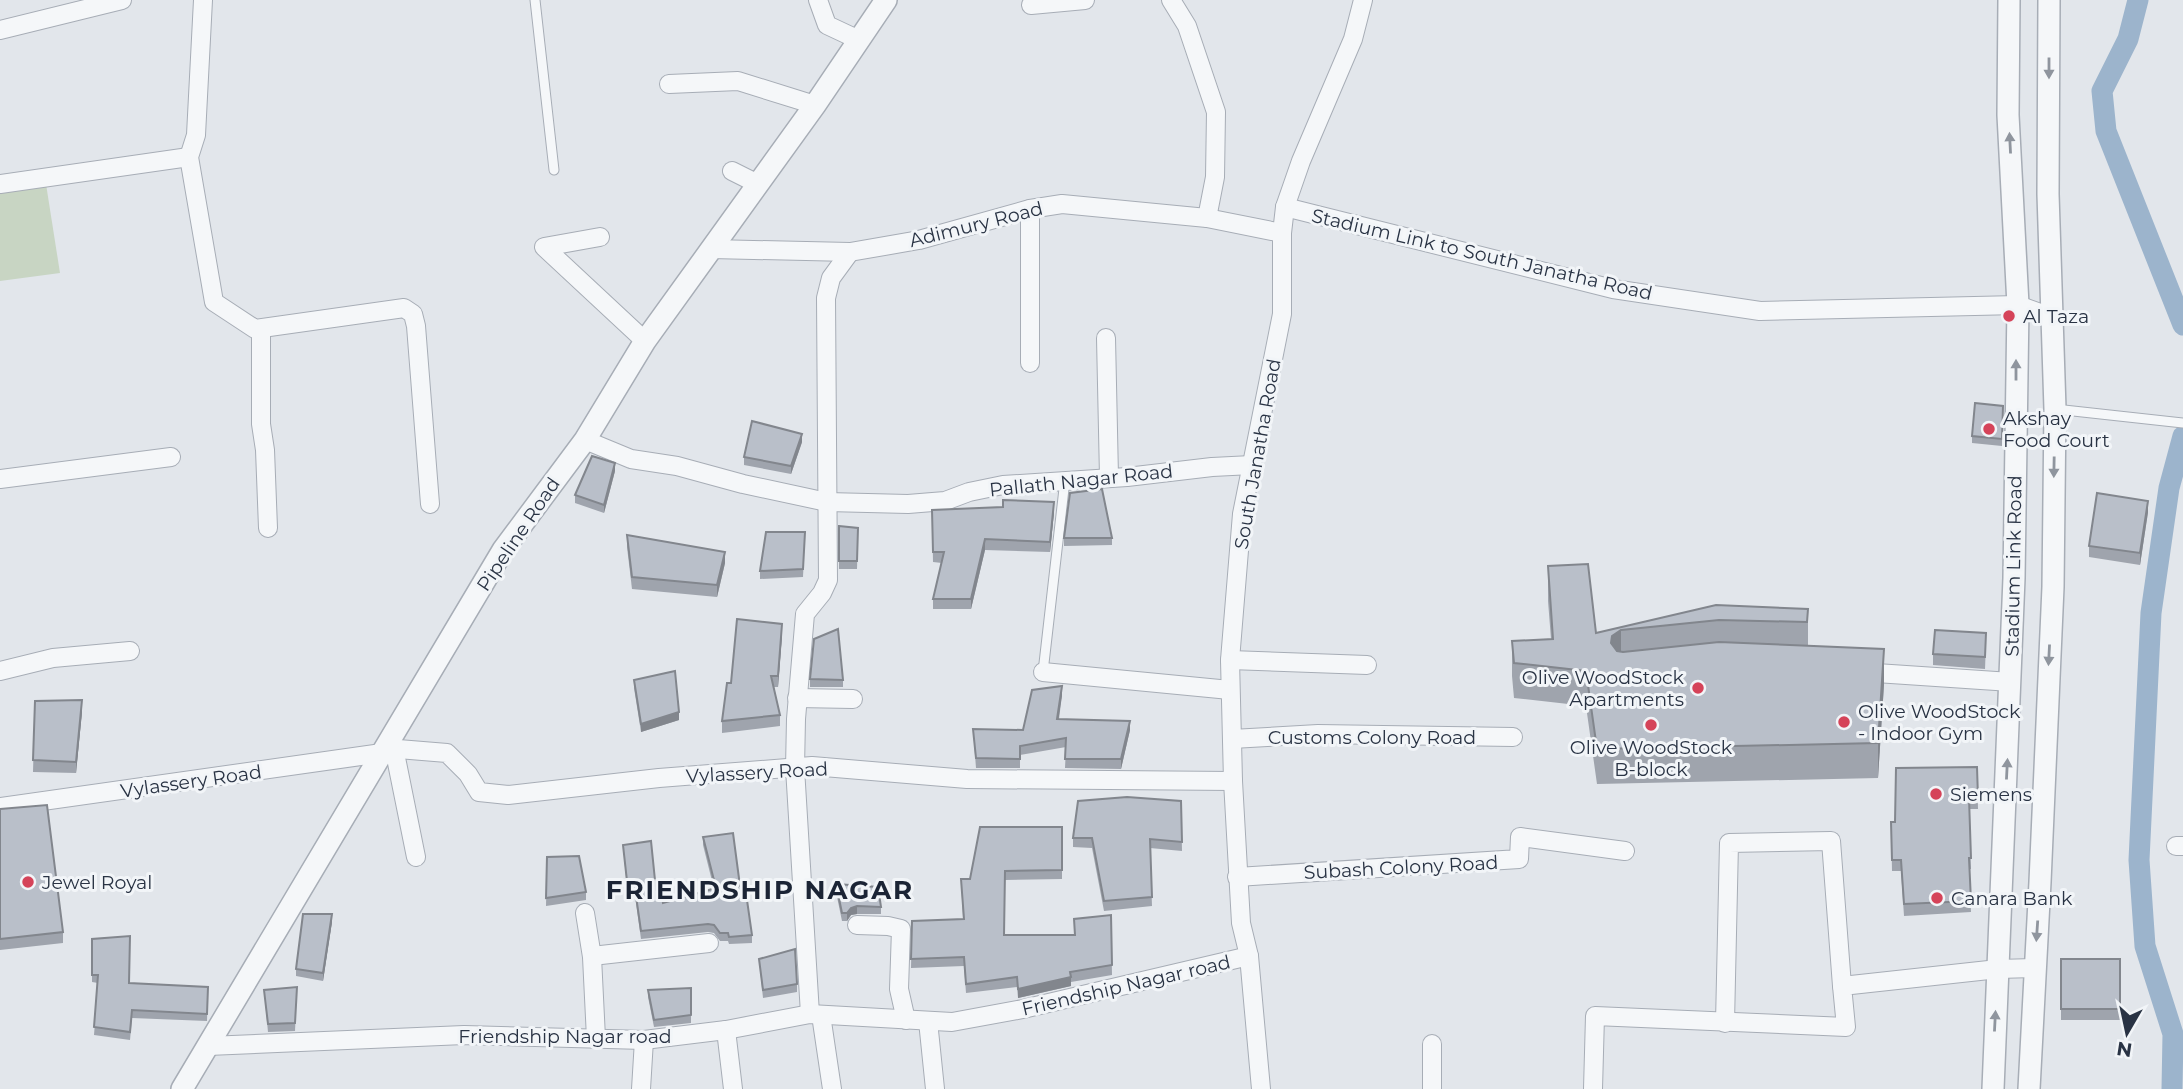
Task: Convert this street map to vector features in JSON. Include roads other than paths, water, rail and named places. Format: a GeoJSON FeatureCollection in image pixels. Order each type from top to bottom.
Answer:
{"type":"FeatureCollection","features":[{"type":"Feature","properties":{"kind":"street"},"geometry":{"type":"LineString","coordinates":[[0,30],[122,0]]}},
{"type":"Feature","properties":{"kind":"street"},"geometry":{"type":"LineString","coordinates":[[203,0],[196,135],[189,157],[214,302],[255,329],[404,308],[413,314],[430,504]]}},
{"type":"Feature","properties":{"kind":"street"},"geometry":{"type":"LineString","coordinates":[[818,0],[827,25],[859,40]]}},
{"type":"Feature","properties":{"kind":"street","name":"Pipeline Road"},"geometry":{"type":"LineString","coordinates":[[182,1089],[387,750],[503,550],[585,440],[645,341],[815,105],[886,0]]}},
{"type":"Feature","properties":{"kind":"street"},"geometry":{"type":"LineString","coordinates":[[1031,5],[1085,0]]}},
{"type":"Feature","properties":{"kind":"street"},"geometry":{"type":"LineString","coordinates":[[1171,0],[1187,26],[1216,112],[1215,177],[1208,218]]}},
{"type":"Feature","properties":{"kind":"street","name":"South Janatha Road"},"geometry":{"type":"LineString","coordinates":[[1261,1089],[1249,956],[1241,923],[1237,877],[1231,739],[1230,660],[1242,514],[1282,314],[1282,233],[1285,207],[1301,161],[1353,39],[1363,0]]}},
{"type":"Feature","properties":{"kind":"street","name":"Stadium Link Road"},"geometry":{"type":"LineString","coordinates":[[1993,1089],[2011,682],[2018,305],[2008,115],[2009,0]]}},
{"type":"Feature","properties":{"kind":"street","name":"Stadium Link Road"},"geometry":{"type":"LineString","coordinates":[[2029,1089],[2064,411],[2054,318],[2048,194],[2049,0]]}},
{"type":"Feature","properties":{"kind":"street"},"geometry":{"type":"LineString","coordinates":[[668,84],[738,81],[815,105]]}},
{"type":"Feature","properties":{"kind":"street"},"geometry":{"type":"LineString","coordinates":[[0,184],[189,157]]}},
{"type":"Feature","properties":{"kind":"street"},"geometry":{"type":"LineString","coordinates":[[732,171],[758,184]]}},
{"type":"Feature","properties":{"kind":"street","name":"Adimury Road"},"geometry":{"type":"LineString","coordinates":[[711,249],[850,252],[919,240],[1030,209],[1062,204],[1208,218],[1282,233]]}},
{"type":"Feature","properties":{"kind":"street","name":"Stadium Link to South Janatha Road"},"geometry":{"type":"LineString","coordinates":[[1285,207],[1613,289],[1760,311],[2018,305],[2054,318]]}},
{"type":"Feature","properties":{"kind":"street"},"geometry":{"type":"LineString","coordinates":[[1030,209],[1030,363]]}},
{"type":"Feature","properties":{"kind":"street"},"geometry":{"type":"LineString","coordinates":[[600,237],[544,247],[645,341]]}},
{"type":"Feature","properties":{"kind":"street"},"geometry":{"type":"LineString","coordinates":[[832,1089],[816,1015],[795,768],[797,698],[805,614],[822,593],[828,580],[826,298],[831,278],[850,252]]}},
{"type":"Feature","properties":{"kind":"street"},"geometry":{"type":"LineString","coordinates":[[261,329],[261,424],[265,450],[268,528]]}},
{"type":"Feature","properties":{"kind":"street"},"geometry":{"type":"LineString","coordinates":[[1106,338],[1110,477]]}},
{"type":"Feature","properties":{"kind":"street","name":"Pallath Nagar Road"},"geometry":{"type":"LineString","coordinates":[[585,440],[631,459],[677,466],[743,484],[827,502],[908,504],[945,501],[969,492],[1003,485],[1252,465]]}},
{"type":"Feature","properties":{"kind":"street"},"geometry":{"type":"LineString","coordinates":[[0,479],[171,457]]}},
{"type":"Feature","properties":{"kind":"street"},"geometry":{"type":"LineString","coordinates":[[0,671],[53,658],[130,650]]}},
{"type":"Feature","properties":{"kind":"street"},"geometry":{"type":"LineString","coordinates":[[1230,660],[1367,665]]}},
{"type":"Feature","properties":{"kind":"street"},"geometry":{"type":"LineString","coordinates":[[1839,670],[2048,684]]}},
{"type":"Feature","properties":{"kind":"street"},"geometry":{"type":"LineString","coordinates":[[1042,672],[1230,690]]}},
{"type":"Feature","properties":{"kind":"street"},"geometry":{"type":"LineString","coordinates":[[797,698],[853,699]]}},
{"type":"Feature","properties":{"kind":"street","name":"Customs Colony Road"},"geometry":{"type":"LineString","coordinates":[[1231,739],[1318,734],[1513,737]]}},
{"type":"Feature","properties":{"kind":"street"},"geometry":{"type":"LineString","coordinates":[[387,750],[416,857]]}},
{"type":"Feature","properties":{"kind":"street","name":"Vylassery Road"},"geometry":{"type":"LineString","coordinates":[[0,807],[387,750],[447,753],[468,774],[479,792],[508,795],[659,778],[812,766],[967,779],[1233,781]]}},
{"type":"Feature","properties":{"kind":"street","name":"Subash Colony Road"},"geometry":{"type":"LineString","coordinates":[[1237,877],[1519,859],[1520,837],[1625,851]]}},
{"type":"Feature","properties":{"kind":"street"},"geometry":{"type":"LineString","coordinates":[[1593,1089],[1595,1016],[1724,1023],[1846,1027],[1831,841],[1729,843],[1724,1023]]}},
{"type":"Feature","properties":{"kind":"street"},"geometry":{"type":"LineString","coordinates":[[585,913],[592,956],[596,1038]]}},
{"type":"Feature","properties":{"kind":"street"},"geometry":{"type":"LineString","coordinates":[[857,925],[901,929],[899,989],[906,1020]]}},
{"type":"Feature","properties":{"kind":"street"},"geometry":{"type":"LineString","coordinates":[[592,956],[709,943]]}},
{"type":"Feature","properties":{"kind":"street","name":"Friendship Nagar road"},"geometry":{"type":"LineString","coordinates":[[208,1046],[464,1035],[644,1040],[816,1015],[952,1023],[1249,956]]}},
{"type":"Feature","properties":{"kind":"street"},"geometry":{"type":"LineString","coordinates":[[1842,986],[1998,969],[2034,968]]}},
{"type":"Feature","properties":{"kind":"street"},"geometry":{"type":"LineString","coordinates":[[928,1021],[935,1089]]}},
{"type":"Feature","properties":{"kind":"street"},"geometry":{"type":"LineString","coordinates":[[726,1030],[733,1089]]}},
{"type":"Feature","properties":{"kind":"street"},"geometry":{"type":"LineString","coordinates":[[641,1089],[644,1040]]}},
{"type":"Feature","properties":{"kind":"street"},"geometry":{"type":"LineString","coordinates":[[1432,1044],[1432,1089]]}},
{"type":"Feature","properties":{"kind":"lane"},"geometry":{"type":"LineString","coordinates":[[535,0],[554,170]]}},
{"type":"Feature","properties":{"kind":"lane"},"geometry":{"type":"LineString","coordinates":[[2064,411],[2183,423]]}},
{"type":"Feature","properties":{"kind":"lane"},"geometry":{"type":"LineString","coordinates":[[1042,672],[1065,480]]}},
{"type":"Feature","properties":{"kind":"waterway"},"geometry":{"type":"LineString","coordinates":[[2138,0],[2128,39],[2102,91],[2106,131],[2183,325]]}},
{"type":"Feature","properties":{"kind":"waterway"},"geometry":{"type":"LineString","coordinates":[[2172,1089],[2173,1034],[2145,946],[2139,860],[2151,613],[2169,488],[2183,436]]}},
{"type":"Feature","properties":{"kind":"place","name":"Al Taza"},"geometry":{"type":"Point","coordinates":[2009,316]}},
{"type":"Feature","properties":{"kind":"place","name":"Akshay Food Court"},"geometry":{"type":"Point","coordinates":[1989,429]}},
{"type":"Feature","properties":{"kind":"place","name":"Olive WoodStock Apartments"},"geometry":{"type":"Point","coordinates":[1698,688]}},
{"type":"Feature","properties":{"kind":"place","name":"Olive WoodStock - Indoor Gym"},"geometry":{"type":"Point","coordinates":[1844,722]}},
{"type":"Feature","properties":{"kind":"place","name":"Olive WoodStock B-block"},"geometry":{"type":"Point","coordinates":[1651,725]}},
{"type":"Feature","properties":{"kind":"place","name":"Siemens"},"geometry":{"type":"Point","coordinates":[1936,794]}},
{"type":"Feature","properties":{"kind":"place","name":"Jewel Royal"},"geometry":{"type":"Point","coordinates":[28,882]}},
{"type":"Feature","properties":{"kind":"place","name":"Canara Bank"},"geometry":{"type":"Point","coordinates":[1937,898]}},
{"type":"Feature","properties":{"kind":"district","name":"FRIENDSHIP NAGAR"},"geometry":{"type":"Point","coordinates":[760,890]}}]}
